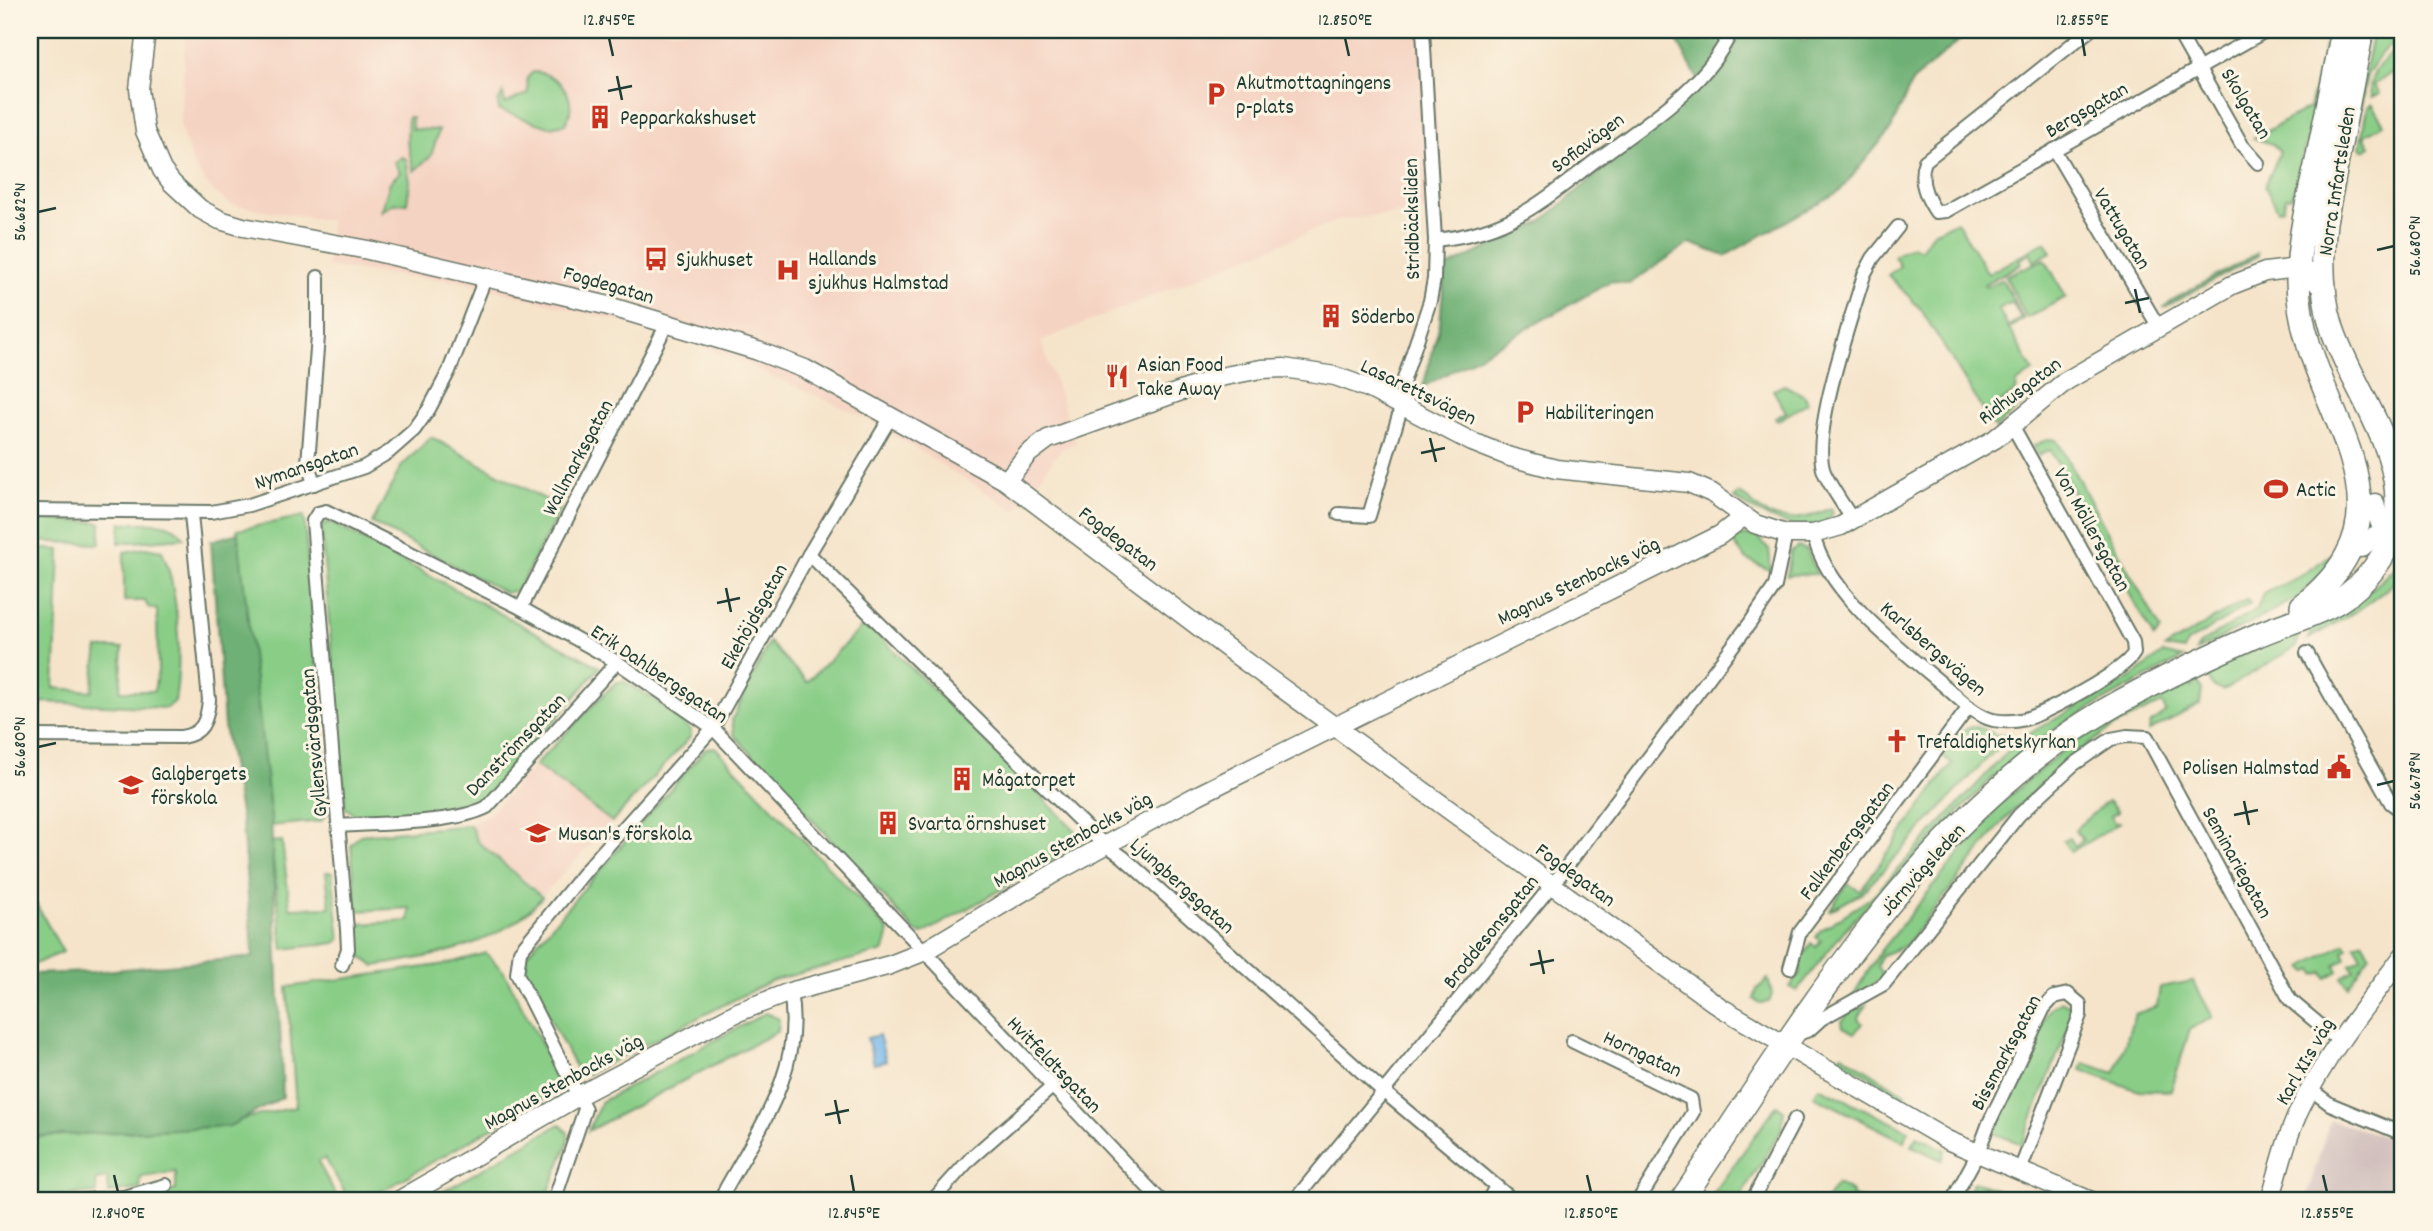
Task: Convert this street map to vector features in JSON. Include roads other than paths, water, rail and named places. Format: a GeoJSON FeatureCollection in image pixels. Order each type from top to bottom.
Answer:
{"type":"FeatureCollection","features":[{"type":"Feature","properties":{"kind":"highway","name":"Norra Infartsleden"},"geometry":{"type":"LineString","coordinates":[[2343,30],[2304,219],[2298,268],[2299,298],[2308,336],[2362,453],[2375,503]]}},
{"type":"Feature","properties":{"kind":"highway","name":"Norra Infartsleden"},"geometry":{"type":"LineString","coordinates":[[2362,30],[2322,247],[2323,290],[2333,330],[2386,447],[2393,470],[2398,499],[2395,535]]}},
{"type":"Feature","properties":{"kind":"highway","name":"Järnvägsleden"},"geometry":{"type":"LineString","coordinates":[[2255,636],[2337,582],[2361,548],[2375,503]]}},
{"type":"Feature","properties":{"kind":"highway","name":"Järnvägsleden"},"geometry":{"type":"LineString","coordinates":[[1681,1201],[1874,923],[1966,820],[2042,751],[2108,709],[2255,636],[2340,600],[2375,566],[2395,535]]}},
{"type":"Feature","properties":{"kind":"street","name":"Fogdegatan"},"geometry":{"type":"LineString","coordinates":[[146,30],[139,89],[145,131],[162,170],[179,191],[200,209],[220,220],[243,227],[486,276],[605,305],[806,369],[1006,481],[1720,1007],[1790,1041],[1977,1155],[2091,1201]]}},
{"type":"Feature","properties":{"kind":"street","name":"Stridbäcksliden"},"geometry":{"type":"LineString","coordinates":[[1339,514],[1369,516],[1430,301],[1435,240],[1423,30]]}},
{"type":"Feature","properties":{"kind":"street","name":"Sofiavägen"},"geometry":{"type":"LineString","coordinates":[[1435,240],[1484,230],[1521,214],[1565,183],[1671,103],[1713,63],[1731,30]]}},
{"type":"Feature","properties":{"kind":"street","name":"Bergsgatan"},"geometry":{"type":"LineString","coordinates":[[2090,30],[1925,161],[1922,179],[1928,200],[1936,212],[1947,211],[2267,30]]}},
{"type":"Feature","properties":{"kind":"street","name":"Skolgatan"},"geometry":{"type":"LineString","coordinates":[[2177,30],[2242,145],[2258,163]]}},
{"type":"Feature","properties":{"kind":"street","name":"Vattugatan"},"geometry":{"type":"LineString","coordinates":[[2054,150],[2158,327]]}},
{"type":"Feature","properties":{"kind":"street"},"geometry":{"type":"LineString","coordinates":[[1852,519],[1824,471],[1824,437],[1831,389],[1864,275],[1873,258],[1898,227]]}},
{"type":"Feature","properties":{"kind":"street"},"geometry":{"type":"LineString","coordinates":[[2322,247],[2298,268],[2309,273],[2323,290]]}},
{"type":"Feature","properties":{"kind":"street","name":"Ridhusgatan"},"geometry":{"type":"LineString","coordinates":[[1743,517],[1765,528],[1786,534],[1813,534],[1841,526],[1995,439],[2066,381],[2158,327],[2255,275],[2298,268]]}},
{"type":"Feature","properties":{"kind":"street","name":"Nymansgatan"},"geometry":{"type":"LineString","coordinates":[[30,510],[191,514],[249,505],[364,467],[389,452],[414,430],[429,409],[449,372],[486,276]]}},
{"type":"Feature","properties":{"kind":"street"},"geometry":{"type":"LineString","coordinates":[[314,484],[308,463],[318,277]]}},
{"type":"Feature","properties":{"kind":"street","name":"Wallmarksgatan"},"geometry":{"type":"LineString","coordinates":[[521,608],[667,324]]}},
{"type":"Feature","properties":{"kind":"street","name":"Lasarettsvägen"},"geometry":{"type":"LineString","coordinates":[[1006,481],[1028,454],[1048,439],[1238,372],[1303,369],[1335,376],[1400,402],[1472,442],[1510,457],[1556,469],[1689,482],[1712,493],[1743,517]]}},
{"type":"Feature","properties":{"kind":"street","name":"Ekehöjdsgatan"},"geometry":{"type":"LineString","coordinates":[[580,1095],[517,974],[520,951],[587,869],[713,728],[809,554],[892,415]]}},
{"type":"Feature","properties":{"kind":"street","name":"Von Möllersgatan"},"geometry":{"type":"LineString","coordinates":[[2012,425],[2127,629],[2134,653]]}},
{"type":"Feature","properties":{"kind":"street"},"geometry":{"type":"LineString","coordinates":[[2361,548],[2395,535],[2375,503]]}},
{"type":"Feature","properties":{"kind":"street","name":"Erik Dahlbergsgatan"},"geometry":{"type":"LineString","coordinates":[[315,516],[326,511],[333,512],[521,608],[617,662],[713,728],[923,952]]}},
{"type":"Feature","properties":{"kind":"street"},"geometry":{"type":"LineString","coordinates":[[30,736],[181,737],[196,733],[203,727],[208,716],[209,688],[191,514]]}},
{"type":"Feature","properties":{"kind":"street","name":"Gyllensvärdsgatan"},"geometry":{"type":"LineString","coordinates":[[315,516],[348,948],[342,965]]}},
{"type":"Feature","properties":{"kind":"street","name":"Magnus Stenbocks väg"},"geometry":{"type":"LineString","coordinates":[[400,1201],[580,1095],[738,1012],[790,992],[890,965],[923,952],[1108,844],[1334,725],[1720,535],[1743,517]]}},
{"type":"Feature","properties":{"kind":"street","name":"Broddesonsgatan"},"geometry":{"type":"LineString","coordinates":[[1294,1201],[1552,884],[1756,614],[1778,577],[1786,534]]}},
{"type":"Feature","properties":{"kind":"street","name":"Karlsbergsvägen"},"geometry":{"type":"LineString","coordinates":[[1813,534],[1822,561],[1871,621],[1969,707],[1989,719],[2006,722],[2039,713],[2120,670],[2134,653]]}},
{"type":"Feature","properties":{"kind":"street","name":"Ljungbergsgatan"},"geometry":{"type":"LineString","coordinates":[[809,554],[1097,838],[1108,844],[1384,1092],[1495,1188],[1514,1201]]}},
{"type":"Feature","properties":{"kind":"street"},"geometry":{"type":"LineString","coordinates":[[2307,653],[2391,803],[2403,813]]}},
{"type":"Feature","properties":{"kind":"street","name":"Danströmsgatan"},"geometry":{"type":"LineString","coordinates":[[340,826],[474,814],[486,807],[617,662]]}},
{"type":"Feature","properties":{"kind":"street","name":"Falkenbergsgatan"},"geometry":{"type":"LineString","coordinates":[[1790,968],[1800,932],[1969,707]]}},
{"type":"Feature","properties":{"kind":"street","name":"Seminariegatan"},"geometry":{"type":"LineString","coordinates":[[1790,1041],[1821,1019],[1874,992],[2019,815],[2064,773],[2111,739],[2127,736],[2147,737],[2290,1000],[2339,1041]]}},
{"type":"Feature","properties":{"kind":"street","name":"Hvitfeldtsgatan"},"geometry":{"type":"LineString","coordinates":[[923,952],[1161,1201]]}},
{"type":"Feature","properties":{"kind":"street","name":"Karl XI:s väg"},"geometry":{"type":"LineString","coordinates":[[2270,1201],[2289,1138],[2310,1089],[2339,1041],[2403,956]]}},
{"type":"Feature","properties":{"kind":"street"},"geometry":{"type":"LineString","coordinates":[[719,1201],[785,1077],[793,1045],[794,1013],[790,992]]}},
{"type":"Feature","properties":{"kind":"street","name":"Bissmarksgatan"},"geometry":{"type":"LineString","coordinates":[[1952,1201],[1977,1155],[1989,1123],[2044,1008],[2061,993],[2072,996],[2080,1004],[2080,1015],[2019,1173]]}},
{"type":"Feature","properties":{"kind":"street","name":"Horngatan"},"geometry":{"type":"LineString","coordinates":[[1572,1041],[1687,1094],[1693,1105],[1693,1112],[1638,1201]]}},
{"type":"Feature","properties":{"kind":"street"},"geometry":{"type":"LineString","coordinates":[[932,1201],[971,1158],[1051,1088]]}},
{"type":"Feature","properties":{"kind":"street"},"geometry":{"type":"LineString","coordinates":[[2310,1089],[2330,1104],[2403,1134]]}},
{"type":"Feature","properties":{"kind":"street"},"geometry":{"type":"LineString","coordinates":[[554,1201],[585,1109],[580,1095]]}},
{"type":"Feature","properties":{"kind":"street"},"geometry":{"type":"LineString","coordinates":[[1752,1201],[1795,1119]]}},
{"type":"Feature","properties":{"kind":"street"},"geometry":{"type":"LineString","coordinates":[[75,1201],[124,1197],[166,1185]]}},
{"type":"Feature","properties":{"kind":"street"},"geometry":{"type":"LineString","coordinates":[[1488,1201],[1495,1188]]}},
{"type":"Feature","properties":{"kind":"water"},"geometry":{"type":"Polygon","coordinates":[[[879,1035],[886,1061],[874,1064],[867,1038],[879,1035]]]}},
{"type":"Feature","properties":{"kind":"place","name":"Akutmottagningens p-plats"},"geometry":{"type":"Point","coordinates":[1216,94]}},
{"type":"Feature","properties":{"kind":"place","name":"Pepparkakshuset"},"geometry":{"type":"Point","coordinates":[600,117]}},
{"type":"Feature","properties":{"kind":"place","name":"Sjukhuset"},"geometry":{"type":"Point","coordinates":[656,259]}},
{"type":"Feature","properties":{"kind":"place","name":"Hallands sjukhus Halmstad"},"geometry":{"type":"Point","coordinates":[788,270]}},
{"type":"Feature","properties":{"kind":"place","name":"Söderbo"},"geometry":{"type":"Point","coordinates":[1331,316]}},
{"type":"Feature","properties":{"kind":"place","name":"Asian Food Take Away"},"geometry":{"type":"Point","coordinates":[1117,376]}},
{"type":"Feature","properties":{"kind":"place","name":"Habiliteringen"},"geometry":{"type":"Point","coordinates":[1525,412]}},
{"type":"Feature","properties":{"kind":"place","name":"Actic"},"geometry":{"type":"Point","coordinates":[2276,489]}},
{"type":"Feature","properties":{"kind":"place","name":"Trefaldighetskyrkan"},"geometry":{"type":"Point","coordinates":[1897,741]}},
{"type":"Feature","properties":{"kind":"place","name":"Polisen Halmstad"},"geometry":{"type":"Point","coordinates":[2339,767]}},
{"type":"Feature","properties":{"kind":"place","name":"Mågatorpet"},"geometry":{"type":"Point","coordinates":[962,779]}},
{"type":"Feature","properties":{"kind":"place","name":"Galgbergets förskola"},"geometry":{"type":"Point","coordinates":[131,785]}},
{"type":"Feature","properties":{"kind":"place","name":"Svarta örnshuset"},"geometry":{"type":"Point","coordinates":[888,823]}},
{"type":"Feature","properties":{"kind":"place","name":"Musan's förskola"},"geometry":{"type":"Point","coordinates":[538,833]}}]}
